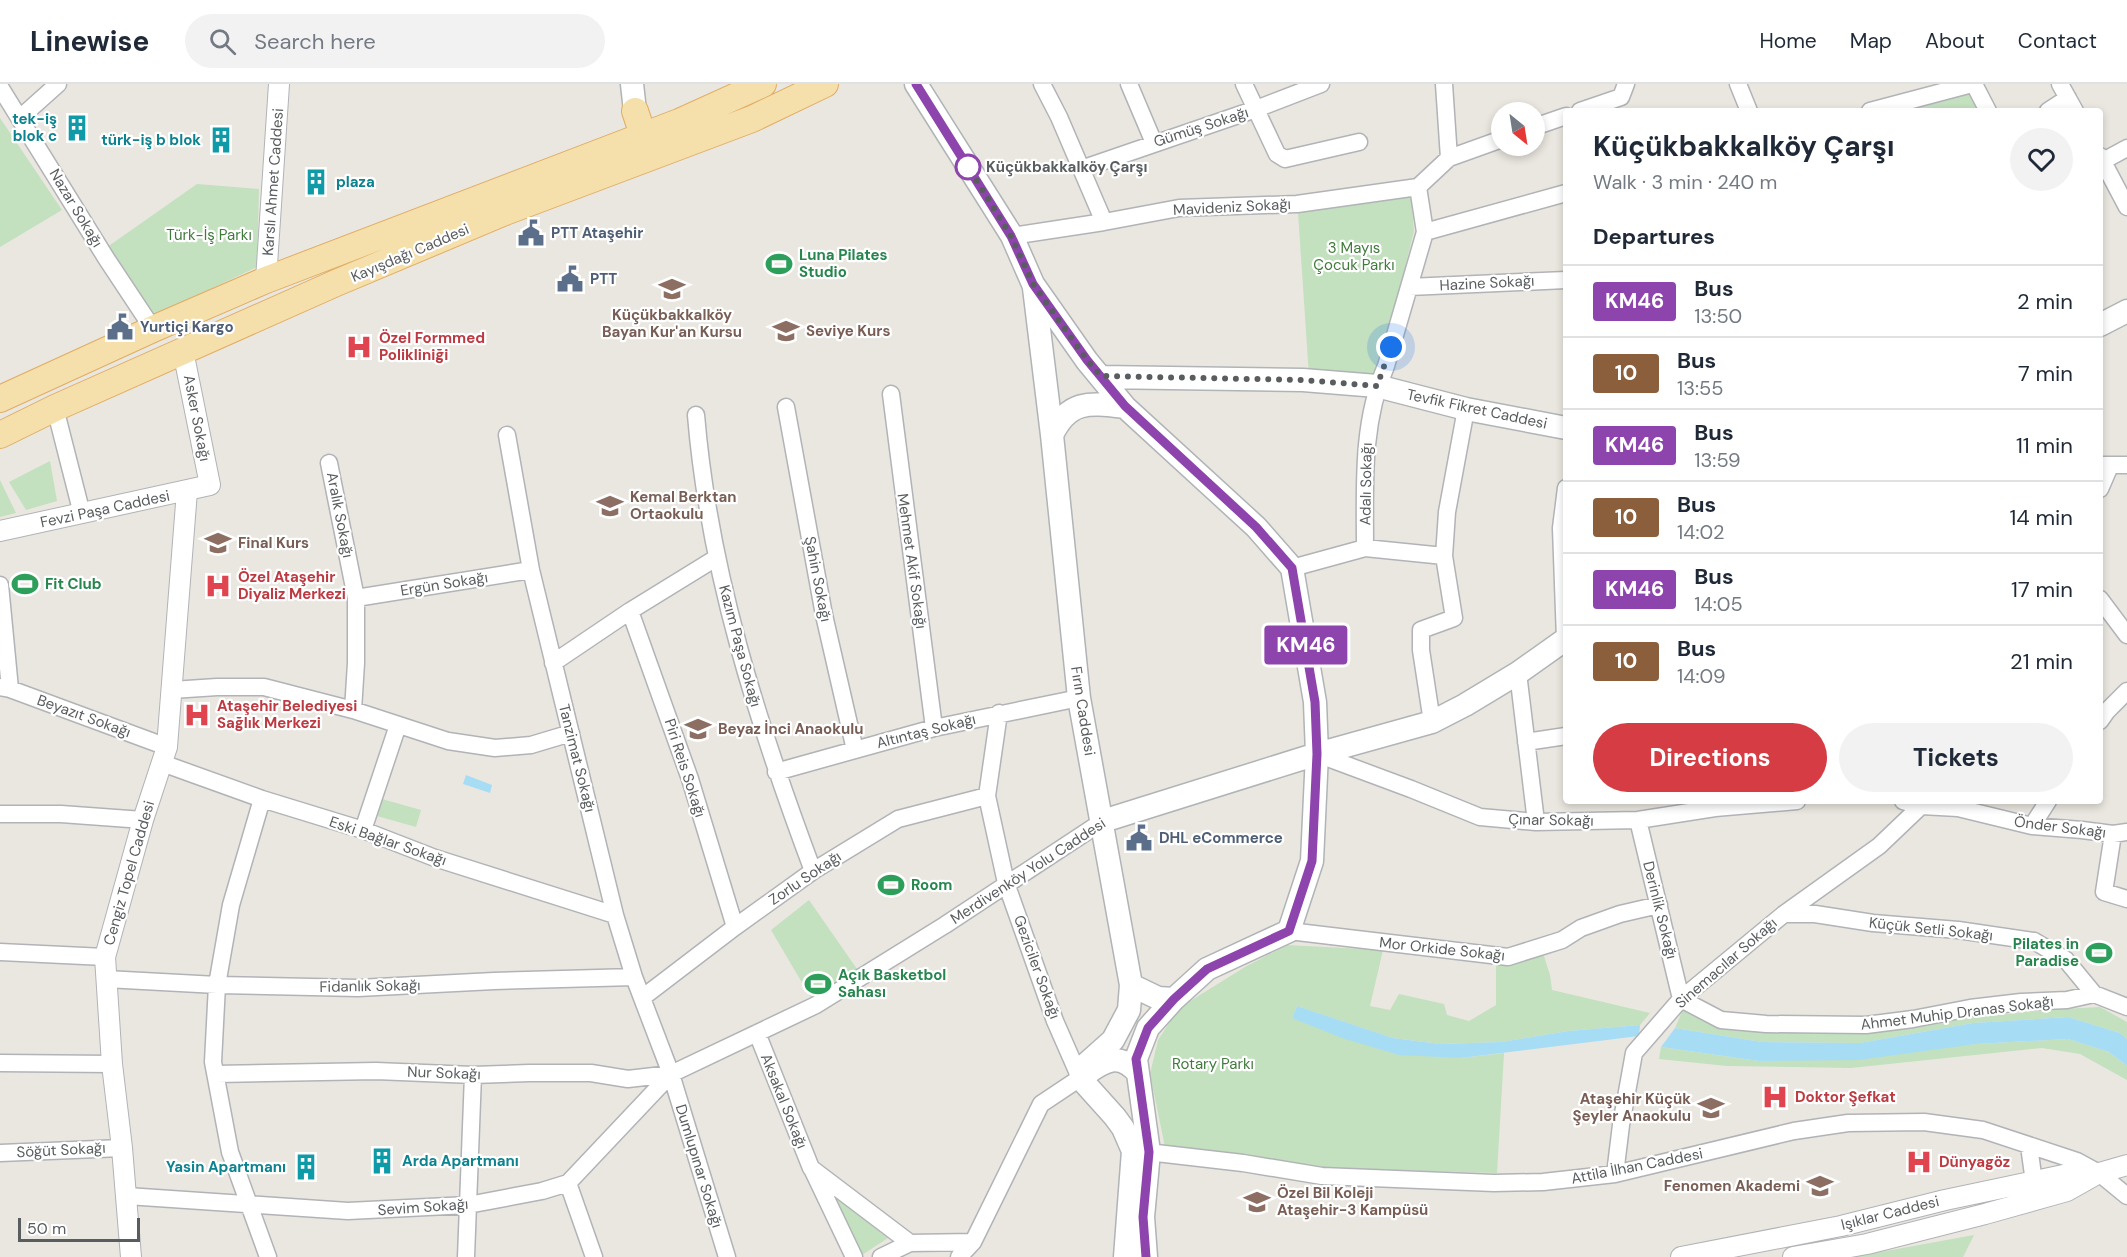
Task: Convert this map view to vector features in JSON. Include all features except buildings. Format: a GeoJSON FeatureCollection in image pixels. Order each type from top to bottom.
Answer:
{"type":"FeatureCollection","features":[{"type":"Feature","properties":{"kind":"main road"},"geometry":{"type":"LineString","coordinates":[[632,84],[639,123],[654,147],[673,150]]}},
{"type":"Feature","properties":{"kind":"main road"},"geometry":{"type":"LineString","coordinates":[[639,123],[724,103],[763,84]]}},
{"type":"Feature","properties":{"kind":"main road","name":"Kayışdağı Caddesi"},"geometry":{"type":"LineString","coordinates":[[0,435],[183,351],[505,212],[752,119],[825,84]]}},
{"type":"Feature","properties":{"kind":"main road"},"geometry":{"type":"LineString","coordinates":[[916,84],[1011,236],[1033,284],[1094,368],[1125,406],[1256,527],[1292,568],[1315,702],[1317,754],[1312,861],[1289,931],[1207,969],[1174,999],[1148,1028],[1136,1059],[1146,1257]]}},
{"type":"Feature","properties":{"kind":"main road","name":"Kayışdağı Caddesi"},"geometry":{"type":"LineString","coordinates":[[0,399],[153,328],[266,280],[612,147],[639,123]]}},
{"type":"Feature","properties":{"kind":"main road","name":"Fırın Caddesi"},"geometry":{"type":"LineString","coordinates":[[1033,284],[1046,374],[1079,698],[1131,985],[1129,1010],[1113,1040],[1085,1065],[1080,1078]]}},
{"type":"Feature","properties":{"kind":"main road"},"geometry":{"type":"LineString","coordinates":[[2103,323],[2127,310]]}},
{"type":"Feature","properties":{"kind":"main road","name":"Tevfik Fikret Caddesi"},"geometry":{"type":"LineString","coordinates":[[1046,374],[1059,361],[1071,358],[1094,368],[1377,386],[1466,409],[1563,427]]}},
{"type":"Feature","properties":{"kind":"main road"},"geometry":{"type":"LineString","coordinates":[[1052,435],[1060,420],[1083,405],[1092,403],[1125,406]]}},
{"type":"Feature","properties":{"kind":"main road","name":"Merdivenköy Yolu Caddesi"},"geometry":{"type":"LineString","coordinates":[[1102,821],[1317,754],[1432,722],[1518,673],[1563,641]]}},
{"type":"Feature","properties":{"kind":"main road"},"geometry":{"type":"LineString","coordinates":[[1131,985],[1158,998],[1174,999]]}},
{"type":"Feature","properties":{"kind":"main road"},"geometry":{"type":"LineString","coordinates":[[1125,1257],[1141,1151],[1115,1117],[1080,1078],[1093,1069],[1114,1060],[1129,1063],[1138,1073]]}},
{"type":"Feature","properties":{"kind":"street"},"geometry":{"type":"LineString","coordinates":[[20,118],[58,84]]}},
{"type":"Feature","properties":{"kind":"street","name":"Karslı Ahmet Caddesi"},"geometry":{"type":"LineString","coordinates":[[266,280],[279,84]]}},
{"type":"Feature","properties":{"kind":"street"},"geometry":{"type":"LineString","coordinates":[[1042,84],[1059,117],[1104,222]]}},
{"type":"Feature","properties":{"kind":"street"},"geometry":{"type":"LineString","coordinates":[[1129,84],[1154,143]]}},
{"type":"Feature","properties":{"kind":"street"},"geometry":{"type":"LineString","coordinates":[[1244,84],[1277,154],[1285,159],[1359,142]]}},
{"type":"Feature","properties":{"kind":"street","name":"Gümüş Sokağı"},"geometry":{"type":"LineString","coordinates":[[1081,169],[1256,109],[1321,84]]}},
{"type":"Feature","properties":{"kind":"street"},"geometry":{"type":"LineString","coordinates":[[1444,84],[1449,158]]}},
{"type":"Feature","properties":{"kind":"street"},"geometry":{"type":"LineString","coordinates":[[1738,84],[1748,108]]}},
{"type":"Feature","properties":{"kind":"street"},"geometry":{"type":"LineString","coordinates":[[1881,108],[1973,84],[1986,108]]}},
{"type":"Feature","properties":{"kind":"street","name":"Nazar Sokağı"},"geometry":{"type":"LineString","coordinates":[[0,87],[106,258],[153,328]]}},
{"type":"Feature","properties":{"kind":"street"},"geometry":{"type":"LineString","coordinates":[[1585,108],[1621,88]]}},
{"type":"Feature","properties":{"kind":"street"},"geometry":{"type":"LineString","coordinates":[[2052,108],[2067,98]]}},
{"type":"Feature","properties":{"kind":"street"},"geometry":{"type":"LineString","coordinates":[[1545,123],[1563,117]]}},
{"type":"Feature","properties":{"kind":"street"},"geometry":{"type":"LineString","coordinates":[[1491,143],[1449,158],[1418,187],[1425,232],[1563,194]]}},
{"type":"Feature","properties":{"kind":"street"},"geometry":{"type":"LineString","coordinates":[[2103,158],[2127,148]]}},
{"type":"Feature","properties":{"kind":"street"},"geometry":{"type":"LineString","coordinates":[[2103,160],[2127,207]]}},
{"type":"Feature","properties":{"kind":"street","name":"Mavideniz Sokağı"},"geometry":{"type":"LineString","coordinates":[[1011,236],[1179,208],[1297,204],[1418,187]]}},
{"type":"Feature","properties":{"kind":"street","name":"Adalı Sokağı"},"geometry":{"type":"LineString","coordinates":[[1365,548],[1365,446],[1377,386],[1386,366],[1425,232]]}},
{"type":"Feature","properties":{"kind":"street","name":"Hazine Sokağı"},"geometry":{"type":"LineString","coordinates":[[1409,287],[1563,280]]}},
{"type":"Feature","properties":{"kind":"street","name":"Asker Sokağı"},"geometry":{"type":"LineString","coordinates":[[183,351],[210,485]]}},
{"type":"Feature","properties":{"kind":"street","name":"Mehmet Akif Sokağı"},"geometry":{"type":"LineString","coordinates":[[891,394],[934,728]]}},
{"type":"Feature","properties":{"kind":"street","name":"Şahin Sokağı"},"geometry":{"type":"LineString","coordinates":[[786,406],[824,615],[855,750]]}},
{"type":"Feature","properties":{"kind":"street"},"geometry":{"type":"LineString","coordinates":[[55,408],[82,514]]}},
{"type":"Feature","properties":{"kind":"street"},"geometry":{"type":"LineString","coordinates":[[1432,722],[1421,650],[1421,630],[1454,618],[1444,556],[1447,512],[1466,409]]}},
{"type":"Feature","properties":{"kind":"street","name":"Kazım Paşa Sokağı"},"geometry":{"type":"LineString","coordinates":[[696,415],[700,466],[716,558],[776,772],[813,871]]}},
{"type":"Feature","properties":{"kind":"street","name":"Tanzimat Sokağı"},"geometry":{"type":"LineString","coordinates":[[507,435],[531,570],[615,915],[634,977],[671,1074]]}},
{"type":"Feature","properties":{"kind":"street","name":"Aralık Sokağı"},"geometry":{"type":"LineString","coordinates":[[330,463],[356,598],[353,710]]}},
{"type":"Feature","properties":{"kind":"street"},"geometry":{"type":"LineString","coordinates":[[2105,465],[2127,465]]}},
{"type":"Feature","properties":{"kind":"street","name":"Fevzi Paşa Caddesi"},"geometry":{"type":"LineString","coordinates":[[0,531],[210,485]]}},
{"type":"Feature","properties":{"kind":"street","name":"Cengiz Topel Caddesi"},"geometry":{"type":"LineString","coordinates":[[131,1257],[127,1196],[112,1064],[105,957],[143,820],[165,755],[187,491]]}},
{"type":"Feature","properties":{"kind":"street"},"geometry":{"type":"LineString","coordinates":[[1563,512],[1561,528],[1563,572]]}},
{"type":"Feature","properties":{"kind":"street"},"geometry":{"type":"LineString","coordinates":[[1292,568],[1365,548],[1444,556]]}},
{"type":"Feature","properties":{"kind":"street"},"geometry":{"type":"LineString","coordinates":[[553,663],[630,611],[716,558]]}},
{"type":"Feature","properties":{"kind":"street","name":"Ergün Sokağı"},"geometry":{"type":"LineString","coordinates":[[356,598],[531,570]]}},
{"type":"Feature","properties":{"kind":"street"},"geometry":{"type":"LineString","coordinates":[[0,585],[5,688]]}},
{"type":"Feature","properties":{"kind":"street"},"geometry":{"type":"LineString","coordinates":[[2103,603],[2127,635]]}},
{"type":"Feature","properties":{"kind":"street","name":"Piri Reis Sokağı"},"geometry":{"type":"LineString","coordinates":[[630,611],[690,779],[735,927]]}},
{"type":"Feature","properties":{"kind":"street"},"geometry":{"type":"LineString","coordinates":[[1518,673],[1536,822]]}},
{"type":"Feature","properties":{"kind":"street"},"geometry":{"type":"LineString","coordinates":[[172,690],[264,687],[353,710],[448,741],[495,748],[531,745],[571,733]]}},
{"type":"Feature","properties":{"kind":"street","name":"Beyazıt Sokağı"},"geometry":{"type":"LineString","coordinates":[[5,688],[165,755]]}},
{"type":"Feature","properties":{"kind":"street"},"geometry":{"type":"LineString","coordinates":[[2103,717],[2127,691]]}},
{"type":"Feature","properties":{"kind":"street","name":"Altıntaş Sokağı"},"geometry":{"type":"LineString","coordinates":[[776,772],[934,728],[1079,698]]}},
{"type":"Feature","properties":{"kind":"street","name":"Geziciler Sokağı"},"geometry":{"type":"LineString","coordinates":[[999,713],[987,796],[1006,883],[1055,1021],[1080,1078]]}},
{"type":"Feature","properties":{"kind":"street"},"geometry":{"type":"LineString","coordinates":[[363,830],[398,725]]}},
{"type":"Feature","properties":{"kind":"street"},"geometry":{"type":"LineString","coordinates":[[1526,742],[1563,736]]}},
{"type":"Feature","properties":{"kind":"street","name":"Çınar Sokağı"},"geometry":{"type":"LineString","coordinates":[[1317,754],[1480,818],[1536,822],[1638,820],[1715,808],[1762,804]]}},
{"type":"Feature","properties":{"kind":"street","name":"Eski Bağlar Sokağı"},"geometry":{"type":"LineString","coordinates":[[165,755],[262,799],[363,830],[435,858],[615,915]]}},
{"type":"Feature","properties":{"kind":"street","name":"Zorlu Sokağı"},"geometry":{"type":"LineString","coordinates":[[642,998],[813,871],[898,819],[987,796]]}},
{"type":"Feature","properties":{"kind":"street"},"geometry":{"type":"LineString","coordinates":[[262,799],[231,905],[217,985],[213,1062],[230,1152],[268,1257]]}},
{"type":"Feature","properties":{"kind":"street"},"geometry":{"type":"LineString","coordinates":[[1914,804],[1921,806],[1959,804]]}},
{"type":"Feature","properties":{"kind":"street","name":"Önder Sokağı"},"geometry":{"type":"LineString","coordinates":[[1959,804],[2032,826],[2120,833]]}},
{"type":"Feature","properties":{"kind":"street"},"geometry":{"type":"LineString","coordinates":[[2032,826],[2046,804]]}},
{"type":"Feature","properties":{"kind":"street","name":"Sinemacılar Sokağı"},"geometry":{"type":"LineString","coordinates":[[1616,1174],[1621,1125],[1634,1053],[1682,999],[1784,914],[1879,846],[1921,806]]}},
{"type":"Feature","properties":{"kind":"street"},"geometry":{"type":"LineString","coordinates":[[0,814],[62,814],[143,820]]}},
{"type":"Feature","properties":{"kind":"street","name":"Derinlik Sokağı"},"geometry":{"type":"LineString","coordinates":[[1638,820],[1682,999]]}},
{"type":"Feature","properties":{"kind":"street","name":"Merdivenköy Yolu Caddesi"},"geometry":{"type":"LineString","coordinates":[[671,1074],[816,1005],[1102,821]]}},
{"type":"Feature","properties":{"kind":"street"},"geometry":{"type":"LineString","coordinates":[[2120,833],[2104,892],[2127,899]]}},
{"type":"Feature","properties":{"kind":"street","name":"Mor Orkide Sokağı"},"geometry":{"type":"LineString","coordinates":[[1289,931],[1508,957],[1562,940],[1581,928],[1600,921],[1659,904]]}},
{"type":"Feature","properties":{"kind":"street","name":"Küçük Setli Sokağı"},"geometry":{"type":"LineString","coordinates":[[1784,914],[1815,914],[1873,923],[1958,930],[2034,941],[2066,960],[2094,994]]}},
{"type":"Feature","properties":{"kind":"street"},"geometry":{"type":"LineString","coordinates":[[0,952],[105,957]]}},
{"type":"Feature","properties":{"kind":"street","name":"Fidanlık Sokağı"},"geometry":{"type":"LineString","coordinates":[[106,979],[217,985],[358,988],[634,977]]}},
{"type":"Feature","properties":{"kind":"street"},"geometry":{"type":"LineString","coordinates":[[2094,994],[2127,1008]]}},
{"type":"Feature","properties":{"kind":"street","name":"Ahmet Muhip Dranas Sokağı"},"geometry":{"type":"LineString","coordinates":[[1682,999],[1721,1020],[1766,1024],[1866,1025],[1970,1008],[2067,1000],[2094,994]]}},
{"type":"Feature","properties":{"kind":"street","name":"Aksakal Sokağı"},"geometry":{"type":"LineString","coordinates":[[757,1033],[811,1168],[854,1257]]}},
{"type":"Feature","properties":{"kind":"street"},"geometry":{"type":"LineString","coordinates":[[0,1062],[112,1064]]}},
{"type":"Feature","properties":{"kind":"street","name":"Nur Sokağı"},"geometry":{"type":"LineString","coordinates":[[216,1074],[376,1071],[473,1075],[529,1072],[591,1073],[628,1079],[671,1074]]}},
{"type":"Feature","properties":{"kind":"street"},"geometry":{"type":"LineString","coordinates":[[594,1257],[567,1184],[671,1074]]}},
{"type":"Feature","properties":{"kind":"street","name":"Dumlupınar Sokağı"},"geometry":{"type":"LineString","coordinates":[[671,1074],[727,1257]]}},
{"type":"Feature","properties":{"kind":"street"},"geometry":{"type":"LineString","coordinates":[[466,1257],[473,1075]]}},
{"type":"Feature","properties":{"kind":"street"},"geometry":{"type":"LineString","coordinates":[[959,1257],[973,1242],[1041,1104],[1080,1078]]}},
{"type":"Feature","properties":{"kind":"street","name":"Attila İlhan Caddesi"},"geometry":{"type":"LineString","coordinates":[[1141,1151],[1243,1162],[1322,1176],[1494,1183],[1569,1180],[1616,1174],[1794,1131],[1848,1123],[1924,1122],[1983,1130],[2077,1161],[2099,1173],[2127,1196]]}},
{"type":"Feature","properties":{"kind":"street"},"geometry":{"type":"LineString","coordinates":[[2028,1146],[2034,1182]]}},
{"type":"Feature","properties":{"kind":"street","name":"Söğüt Sokağı"},"geometry":{"type":"LineString","coordinates":[[0,1154],[122,1148]]}},
{"type":"Feature","properties":{"kind":"street","name":"Işıklar Caddesi"},"geometry":{"type":"LineString","coordinates":[[1793,1257],[1867,1244],[1985,1214],[2067,1191],[2099,1173],[2127,1165]]}},
{"type":"Feature","properties":{"kind":"street","name":"Aksakal Sokağı"},"geometry":{"type":"LineString","coordinates":[[811,1168],[910,1243]]}},
{"type":"Feature","properties":{"kind":"street","name":"Işıklar Caddesi"},"geometry":{"type":"LineString","coordinates":[[1681,1257],[1841,1226],[1946,1200],[2068,1174],[2099,1173]]}},
{"type":"Feature","properties":{"kind":"street","name":"Sevim Sokağı"},"geometry":{"type":"LineString","coordinates":[[127,1196],[348,1211],[468,1205],[567,1184]]}},
{"type":"Feature","properties":{"kind":"street"},"geometry":{"type":"LineString","coordinates":[[881,1257],[910,1243],[973,1242]]}},
{"type":"Feature","properties":{"kind":"green space"},"geometry":{"type":"Polygon","coordinates":[[[1968,90],[1978,108],[1910,108],[1968,90]]]}},
{"type":"Feature","properties":{"kind":"green space"},"geometry":{"type":"Polygon","coordinates":[[[0,118],[62,210],[0,247],[0,118]]]}},
{"type":"Feature","properties":{"kind":"green space","name":"Türk-İş Parkı"},"geometry":{"type":"Polygon","coordinates":[[[197,184],[259,189],[257,267],[149,318],[103,250],[197,184]]]}},
{"type":"Feature","properties":{"kind":"green space","name":"3 Mayıs Çocuk Parkı"},"geometry":{"type":"Polygon","coordinates":[[[1411,195],[1414,231],[1378,376],[1309,376],[1298,212],[1411,195]]]}},
{"type":"Feature","properties":{"kind":"green space"},"geometry":{"type":"Polygon","coordinates":[[[50,461],[57,501],[26,510],[9,482],[50,461]]]}},
{"type":"Feature","properties":{"kind":"green space"},"geometry":{"type":"Polygon","coordinates":[[[0,480],[16,513],[0,517],[0,480]]]}},
{"type":"Feature","properties":{"kind":"green space"},"geometry":{"type":"Polygon","coordinates":[[[382,799],[421,810],[416,827],[377,816],[382,799]]]}},
{"type":"Feature","properties":{"kind":"green space"},"geometry":{"type":"Polygon","coordinates":[[[809,900],[857,969],[811,998],[771,930],[809,900]]]}},
{"type":"Feature","properties":{"kind":"green space","name":"Rotary Parkı"},"geometry":{"type":"Polygon","coordinates":[[[1287,945],[1383,950],[1370,1006],[1390,1010],[1399,994],[1444,1004],[1447,1015],[1469,1021],[1496,1005],[1496,964],[1543,953],[1552,990],[1650,1013],[1640,1025],[1568,1031],[1501,1042],[1440,1044],[1393,1038],[1297,1006],[1292,1018],[1461,1058],[1504,1053],[1497,1173],[1328,1168],[1165,1147],[1150,1074],[1158,1040],[1179,1008],[1245,967],[1287,945]]]}},
{"type":"Feature","properties":{"kind":"green space"},"geometry":{"type":"Polygon","coordinates":[[[2100,1007],[2127,1022],[2127,1039],[2120,1033],[2068,1017],[1973,1023],[1860,1043],[1762,1042],[1675,1028],[1683,1009],[1728,1029],[1832,1034],[2043,1010],[2100,1007]]]}},
{"type":"Feature","properties":{"kind":"green space"},"geometry":{"type":"Polygon","coordinates":[[[2068,1039],[2109,1052],[2127,1066],[2127,1080],[2080,1054],[2042,1048],[1851,1068],[1727,1066],[1659,1059],[1661,1047],[1759,1061],[2068,1039]]]}},
{"type":"Feature","properties":{"kind":"green space"},"geometry":{"type":"Polygon","coordinates":[[[833,1195],[888,1238],[862,1255],[833,1195]]]}},
{"type":"Feature","properties":{"kind":"green space"},"geometry":{"type":"Polygon","coordinates":[[[1974,1235],[1963,1257],[1853,1257],[1974,1235]]]}},
{"type":"Feature","properties":{"kind":"water"},"geometry":{"type":"Polygon","coordinates":[[[466,775],[492,785],[490,793],[463,784],[466,775]]]}},
{"type":"Feature","properties":{"kind":"water"},"geometry":{"type":"Polygon","coordinates":[[[1297,1006],[1393,1038],[1440,1044],[1501,1042],[1568,1031],[1640,1025],[1639,1036],[1461,1058],[1399,1055],[1342,1038],[1292,1018],[1297,1006]]]}},
{"type":"Feature","properties":{"kind":"water"},"geometry":{"type":"Polygon","coordinates":[[[2068,1017],[2120,1033],[2127,1039],[2127,1066],[2109,1052],[2068,1039],[1976,1044],[1858,1060],[1759,1061],[1661,1047],[1675,1028],[1762,1042],[1860,1043],[1973,1023],[2068,1017]]]}},
{"type":"Feature","properties":{"kind":"bus line","name":"KM46"},"geometry":{"type":"LineString","coordinates":[[916,84],[1011,236],[1033,284],[1087,360],[1146,428],[1256,527],[1292,568],[1302,617],[1315,702],[1317,754],[1312,861],[1289,931],[1207,969],[1174,999],[1148,1028],[1136,1059],[1149,1152],[1143,1217],[1146,1257]]}},
{"type":"Feature","properties":{"kind":"place","name":"tek-iş blok c"},"geometry":{"type":"Point","coordinates":[77,128]}},
{"type":"Feature","properties":{"kind":"place","name":"türk-iş b blok"},"geometry":{"type":"Point","coordinates":[221,140]}},
{"type":"Feature","properties":{"kind":"place","name":"Küçükbakkalköy Çarşı"},"geometry":{"type":"Point","coordinates":[968,167]}},
{"type":"Feature","properties":{"kind":"place","name":"plaza"},"geometry":{"type":"Point","coordinates":[316,182]}},
{"type":"Feature","properties":{"kind":"place","name":"PTT Ataşehir"},"geometry":{"type":"Point","coordinates":[531,233]}},
{"type":"Feature","properties":{"kind":"place","name":"Luna Pilates Studio"},"geometry":{"type":"Point","coordinates":[779,264]}},
{"type":"Feature","properties":{"kind":"place","name":"PTT"},"geometry":{"type":"Point","coordinates":[570,279]}},
{"type":"Feature","properties":{"kind":"place","name":"Küçükbakkalköy Bayan Kur'an Kursu"},"geometry":{"type":"Point","coordinates":[672,289]}},
{"type":"Feature","properties":{"kind":"place","name":"Yurtiçi Kargo"},"geometry":{"type":"Point","coordinates":[120,327]}},
{"type":"Feature","properties":{"kind":"place","name":"Seviye Kurs"},"geometry":{"type":"Point","coordinates":[786,331]}},
{"type":"Feature","properties":{"kind":"place","name":"Özel Formmed Polikliniği"},"geometry":{"type":"Point","coordinates":[359,347]}},
{"type":"Feature","properties":{"kind":"place","name":"Kemal Berktan Ortaokulu"},"geometry":{"type":"Point","coordinates":[610,506]}},
{"type":"Feature","properties":{"kind":"place","name":"Final Kurs"},"geometry":{"type":"Point","coordinates":[218,543]}},
{"type":"Feature","properties":{"kind":"place","name":"Fit Club"},"geometry":{"type":"Point","coordinates":[25,584]}},
{"type":"Feature","properties":{"kind":"place","name":"Özel Ataşehir Diyaliz Merkezi"},"geometry":{"type":"Point","coordinates":[218,586]}},
{"type":"Feature","properties":{"kind":"place","name":"Ataşehir Belediyesi Sağlık Merkezi"},"geometry":{"type":"Point","coordinates":[197,715]}},
{"type":"Feature","properties":{"kind":"place","name":"Beyaz İnci Anaokulu"},"geometry":{"type":"Point","coordinates":[698,729]}},
{"type":"Feature","properties":{"kind":"place","name":"DHL eCommerce"},"geometry":{"type":"Point","coordinates":[1139,838]}},
{"type":"Feature","properties":{"kind":"place","name":"Room"},"geometry":{"type":"Point","coordinates":[891,885]}},
{"type":"Feature","properties":{"kind":"place","name":"Pilates in Paradise"},"geometry":{"type":"Point","coordinates":[2099,953]}},
{"type":"Feature","properties":{"kind":"place","name":"Açık Basketbol Sahası"},"geometry":{"type":"Point","coordinates":[818,984]}},
{"type":"Feature","properties":{"kind":"place","name":"Doktor Şefkat"},"geometry":{"type":"Point","coordinates":[1775,1097]}},
{"type":"Feature","properties":{"kind":"place","name":"Ataşehir Küçük Şeyler Anaokulu"},"geometry":{"type":"Point","coordinates":[1711,1108]}},
{"type":"Feature","properties":{"kind":"place","name":"Arda Apartmanı"},"geometry":{"type":"Point","coordinates":[382,1161]}},
{"type":"Feature","properties":{"kind":"place","name":"Dünyagöz"},"geometry":{"type":"Point","coordinates":[1919,1162]}},
{"type":"Feature","properties":{"kind":"place","name":"Yasin Apartmanı"},"geometry":{"type":"Point","coordinates":[306,1167]}},
{"type":"Feature","properties":{"kind":"place","name":"Fenomen Akademi"},"geometry":{"type":"Point","coordinates":[1820,1186]}},
{"type":"Feature","properties":{"kind":"place","name":"Özel Bil Koleji Ataşehir-3 Kampüsü"},"geometry":{"type":"Point","coordinates":[1257,1202]}},
{"type":"Feature","properties":{"kind":"route"},"geometry":{"type":"LineString","coordinates":[[968,167],[964,160],[1011,236],[1033,284],[1101,376],[1303,380],[1377,386],[1391,347]]}}]}
